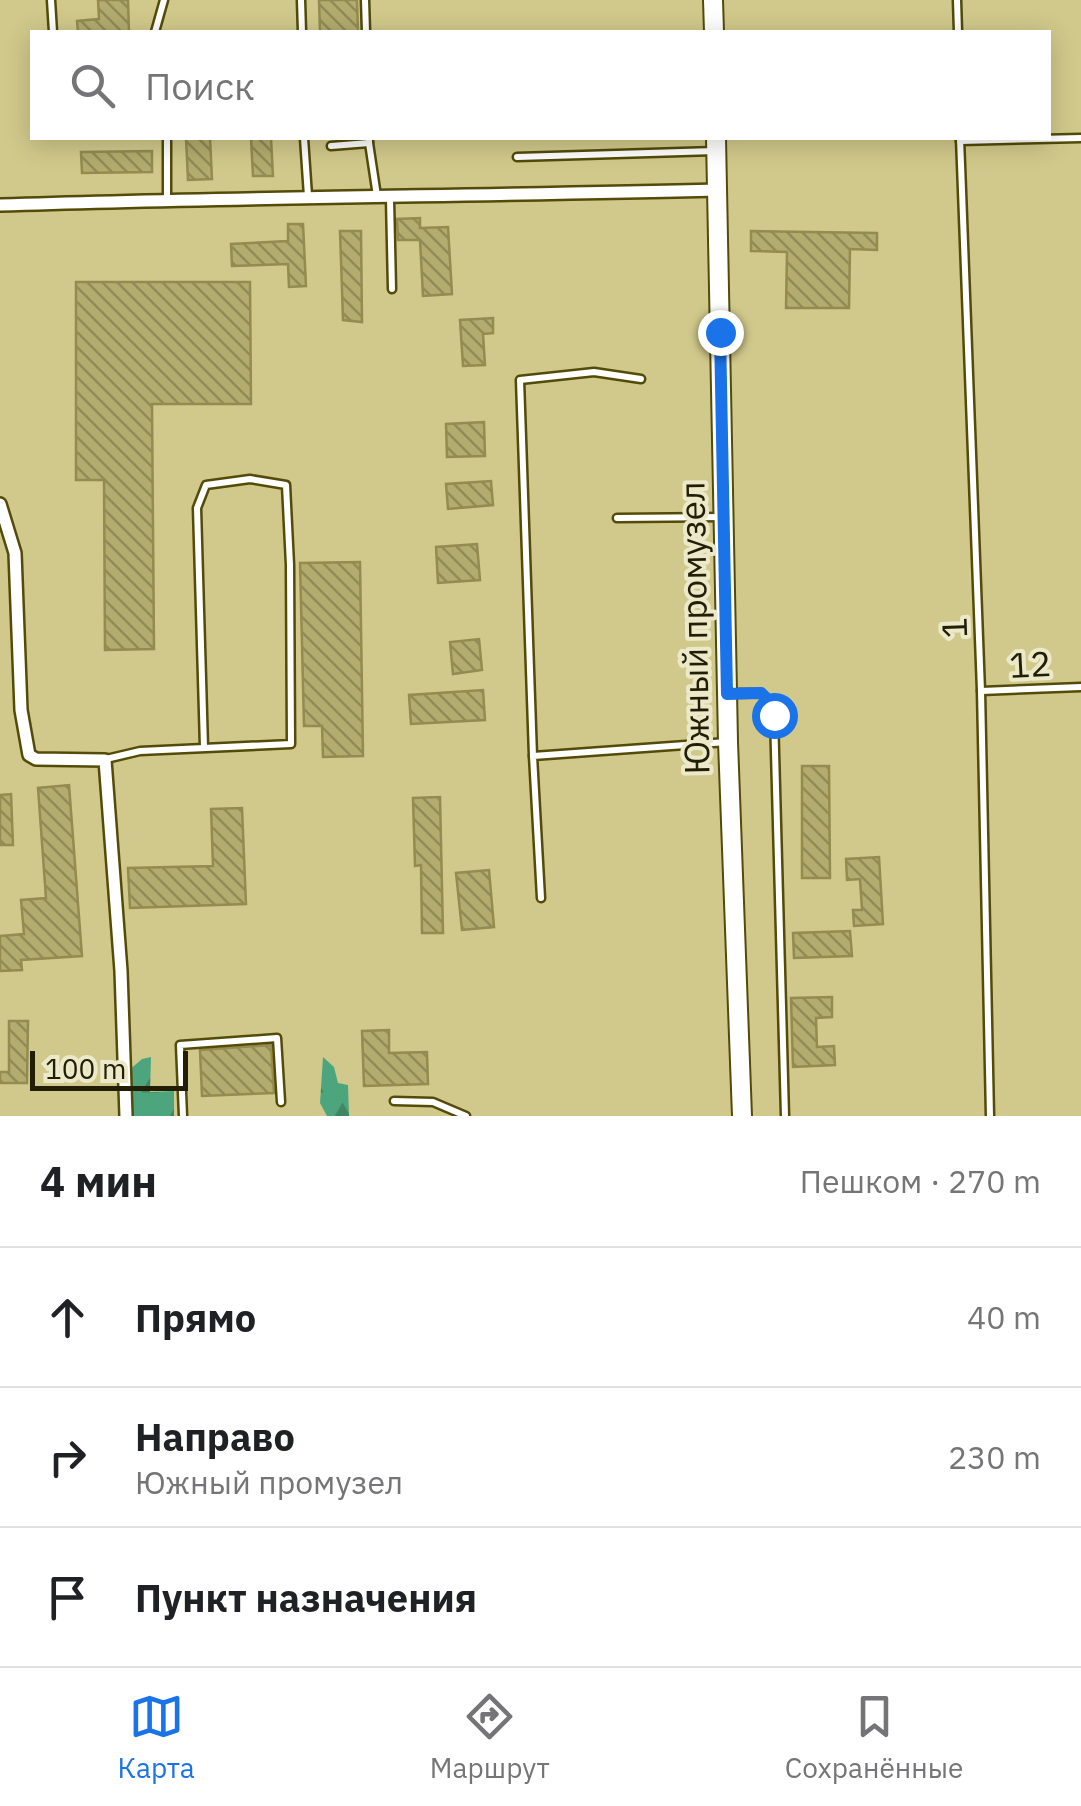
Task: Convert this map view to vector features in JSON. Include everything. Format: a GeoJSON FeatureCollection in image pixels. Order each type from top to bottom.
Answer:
{"type":"FeatureCollection","features":[{"type":"Feature","properties":{"kind":"street"},"geometry":{"type":"LineString","coordinates":[[713,0],[714,30]]}},
{"type":"Feature","properties":{"kind":"street","name":"Южный промузел"},"geometry":{"type":"LineString","coordinates":[[717,144],[728,742],[742,1116]]}},
{"type":"Feature","properties":{"kind":"street"},"geometry":{"type":"LineString","coordinates":[[0,206],[308,196],[384,198],[718,190]]}},
{"type":"Feature","properties":{"kind":"street"},"geometry":{"type":"LineString","coordinates":[[0,504],[15,554],[21,710],[29,755],[36,759],[105,760],[126,1116]]}},
{"type":"Feature","properties":{"kind":"lane"},"geometry":{"type":"LineString","coordinates":[[51,0],[52,30]]}},
{"type":"Feature","properties":{"kind":"lane"},"geometry":{"type":"LineString","coordinates":[[155,30],[164,0]]}},
{"type":"Feature","properties":{"kind":"lane"},"geometry":{"type":"LineString","coordinates":[[302,0],[302,30]]}},
{"type":"Feature","properties":{"kind":"lane"},"geometry":{"type":"LineString","coordinates":[[365,0],[366,30]]}},
{"type":"Feature","properties":{"kind":"lane"},"geometry":{"type":"LineString","coordinates":[[957,0],[958,30]]}},
{"type":"Feature","properties":{"kind":"lane"},"geometry":{"type":"LineString","coordinates":[[1051,138],[1081,138]]}},
{"type":"Feature","properties":{"kind":"lane"},"geometry":{"type":"LineString","coordinates":[[166,140],[167,200]]}},
{"type":"Feature","properties":{"kind":"lane"},"geometry":{"type":"LineString","coordinates":[[304,140],[308,196]]}},
{"type":"Feature","properties":{"kind":"lane"},"geometry":{"type":"LineString","coordinates":[[331,146],[369,140],[384,198],[392,289]]}},
{"type":"Feature","properties":{"kind":"lane","name":"1"},"geometry":{"type":"LineString","coordinates":[[960,140],[981,691],[990,1116]]}},
{"type":"Feature","properties":{"kind":"lane"},"geometry":{"type":"LineString","coordinates":[[517,157],[717,144]]}},
{"type":"Feature","properties":{"kind":"lane"},"geometry":{"type":"LineString","coordinates":[[541,898],[520,380],[594,372],[641,380]]}},
{"type":"Feature","properties":{"kind":"lane"},"geometry":{"type":"LineString","coordinates":[[105,760],[140,750],[291,744],[286,485],[250,478],[206,485],[197,508],[204,747]]}},
{"type":"Feature","properties":{"kind":"lane"},"geometry":{"type":"LineString","coordinates":[[617,518],[724,517]]}},
{"type":"Feature","properties":{"kind":"lane","name":"12"},"geometry":{"type":"LineString","coordinates":[[981,691],[1081,687]]}},
{"type":"Feature","properties":{"kind":"lane"},"geometry":{"type":"LineString","coordinates":[[727,694],[761,693],[771,703],[774,715],[785,1116]]}},
{"type":"Feature","properties":{"kind":"lane"},"geometry":{"type":"LineString","coordinates":[[534,756],[728,742]]}},
{"type":"Feature","properties":{"kind":"lane"},"geometry":{"type":"LineString","coordinates":[[183,1116],[180,1045],[277,1038],[281,1102]]}},
{"type":"Feature","properties":{"kind":"lane"},"geometry":{"type":"LineString","coordinates":[[394,1100],[433,1102],[466,1116]]}},
{"type":"Feature","properties":{"kind":"green space"},"geometry":{"type":"Polygon","coordinates":[[[151,1057],[150,1092],[174,1091],[174,1116],[131,1116],[128,1071],[151,1057]]]}},
{"type":"Feature","properties":{"kind":"green space"},"geometry":{"type":"Polygon","coordinates":[[[323,1057],[334,1067],[338,1083],[348,1085],[349,1116],[327,1116],[320,1103],[323,1057]]]}},
{"type":"Feature","properties":{"kind":"building"},"geometry":{"type":"Polygon","coordinates":[[[98,0],[128,0],[129,30],[78,30],[77,21],[99,19],[98,0]]]}},
{"type":"Feature","properties":{"kind":"building"},"geometry":{"type":"Polygon","coordinates":[[[319,0],[357,0],[358,30],[320,30],[319,0]]]}},
{"type":"Feature","properties":{"kind":"building"},"geometry":{"type":"Polygon","coordinates":[[[186,140],[210,140],[212,179],[188,180],[186,140]]]}},
{"type":"Feature","properties":{"kind":"building"},"geometry":{"type":"Polygon","coordinates":[[[251,140],[271,140],[273,176],[253,176],[251,140]]]}},
{"type":"Feature","properties":{"kind":"building"},"geometry":{"type":"Polygon","coordinates":[[[152,151],[152,172],[82,173],[81,152],[152,151]]]}},
{"type":"Feature","properties":{"kind":"building"},"geometry":{"type":"Polygon","coordinates":[[[420,218],[420,228],[448,227],[452,294],[423,296],[420,240],[398,240],[397,219],[420,218]]]}},
{"type":"Feature","properties":{"kind":"building"},"geometry":{"type":"Polygon","coordinates":[[[288,224],[303,224],[306,286],[289,287],[288,264],[232,266],[231,244],[288,241],[288,224]]]}},
{"type":"Feature","properties":{"kind":"building"},"geometry":{"type":"Polygon","coordinates":[[[340,231],[361,231],[362,322],[343,320],[340,231]]]}},
{"type":"Feature","properties":{"kind":"building"},"geometry":{"type":"Polygon","coordinates":[[[751,231],[877,233],[877,250],[850,249],[849,308],[786,308],[787,252],[751,251],[751,231]]]}},
{"type":"Feature","properties":{"kind":"building"},"geometry":{"type":"Polygon","coordinates":[[[76,282],[250,282],[251,404],[152,404],[154,649],[105,650],[104,480],[76,480],[76,282]]]}},
{"type":"Feature","properties":{"kind":"building"},"geometry":{"type":"Polygon","coordinates":[[[493,318],[493,333],[483,334],[485,365],[463,366],[460,320],[493,318]]]}},
{"type":"Feature","properties":{"kind":"building"},"geometry":{"type":"Polygon","coordinates":[[[484,422],[485,456],[447,457],[446,424],[484,422]]]}},
{"type":"Feature","properties":{"kind":"building"},"geometry":{"type":"Polygon","coordinates":[[[491,481],[493,505],[448,509],[446,484],[491,481]]]}},
{"type":"Feature","properties":{"kind":"building"},"geometry":{"type":"Polygon","coordinates":[[[477,544],[480,580],[438,583],[436,547],[477,544]]]}},
{"type":"Feature","properties":{"kind":"building"},"geometry":{"type":"Polygon","coordinates":[[[360,562],[363,756],[323,757],[322,726],[304,726],[300,563],[360,562]]]}},
{"type":"Feature","properties":{"kind":"building"},"geometry":{"type":"Polygon","coordinates":[[[479,639],[482,670],[453,674],[450,642],[479,639]]]}},
{"type":"Feature","properties":{"kind":"building"},"geometry":{"type":"Polygon","coordinates":[[[483,690],[485,720],[411,724],[409,695],[483,690]]]}},
{"type":"Feature","properties":{"kind":"building"},"geometry":{"type":"Polygon","coordinates":[[[802,766],[829,766],[830,878],[802,878],[802,766]]]}},
{"type":"Feature","properties":{"kind":"building"},"geometry":{"type":"Polygon","coordinates":[[[69,785],[82,956],[21,960],[22,970],[0,971],[0,936],[24,934],[21,900],[46,898],[38,788],[69,785]]]}},
{"type":"Feature","properties":{"kind":"building"},"geometry":{"type":"Polygon","coordinates":[[[11,794],[13,845],[0,845],[0,795],[11,794]]]}},
{"type":"Feature","properties":{"kind":"building"},"geometry":{"type":"Polygon","coordinates":[[[440,797],[443,933],[422,933],[421,865],[415,866],[413,798],[440,797]]]}},
{"type":"Feature","properties":{"kind":"building"},"geometry":{"type":"Polygon","coordinates":[[[242,808],[246,904],[130,908],[128,868],[213,866],[211,809],[242,808]]]}},
{"type":"Feature","properties":{"kind":"building"},"geometry":{"type":"Polygon","coordinates":[[[879,857],[883,924],[854,926],[853,910],[862,910],[860,879],[847,880],[846,859],[879,857]]]}},
{"type":"Feature","properties":{"kind":"building"},"geometry":{"type":"Polygon","coordinates":[[[489,870],[494,927],[462,930],[456,873],[489,870]]]}},
{"type":"Feature","properties":{"kind":"building"},"geometry":{"type":"Polygon","coordinates":[[[850,931],[852,956],[794,958],[793,933],[850,931]]]}},
{"type":"Feature","properties":{"kind":"building"},"geometry":{"type":"Polygon","coordinates":[[[832,997],[832,1017],[816,1018],[817,1047],[834,1046],[835,1065],[793,1067],[791,998],[832,997]]]}},
{"type":"Feature","properties":{"kind":"building"},"geometry":{"type":"Polygon","coordinates":[[[9,1021],[28,1021],[27,1083],[0,1083],[0,1072],[9,1072],[9,1021]]]}},
{"type":"Feature","properties":{"kind":"building"},"geometry":{"type":"Polygon","coordinates":[[[389,1030],[389,1053],[427,1052],[428,1084],[364,1086],[362,1031],[389,1030]]]}},
{"type":"Feature","properties":{"kind":"building"},"geometry":{"type":"Polygon","coordinates":[[[271,1045],[274,1093],[202,1096],[200,1050],[271,1045]]]}},
{"type":"Feature","properties":{"kind":"route"},"geometry":{"type":"LineString","coordinates":[[720,332],[727,694],[761,693],[767,696],[774,715]]}}]}
